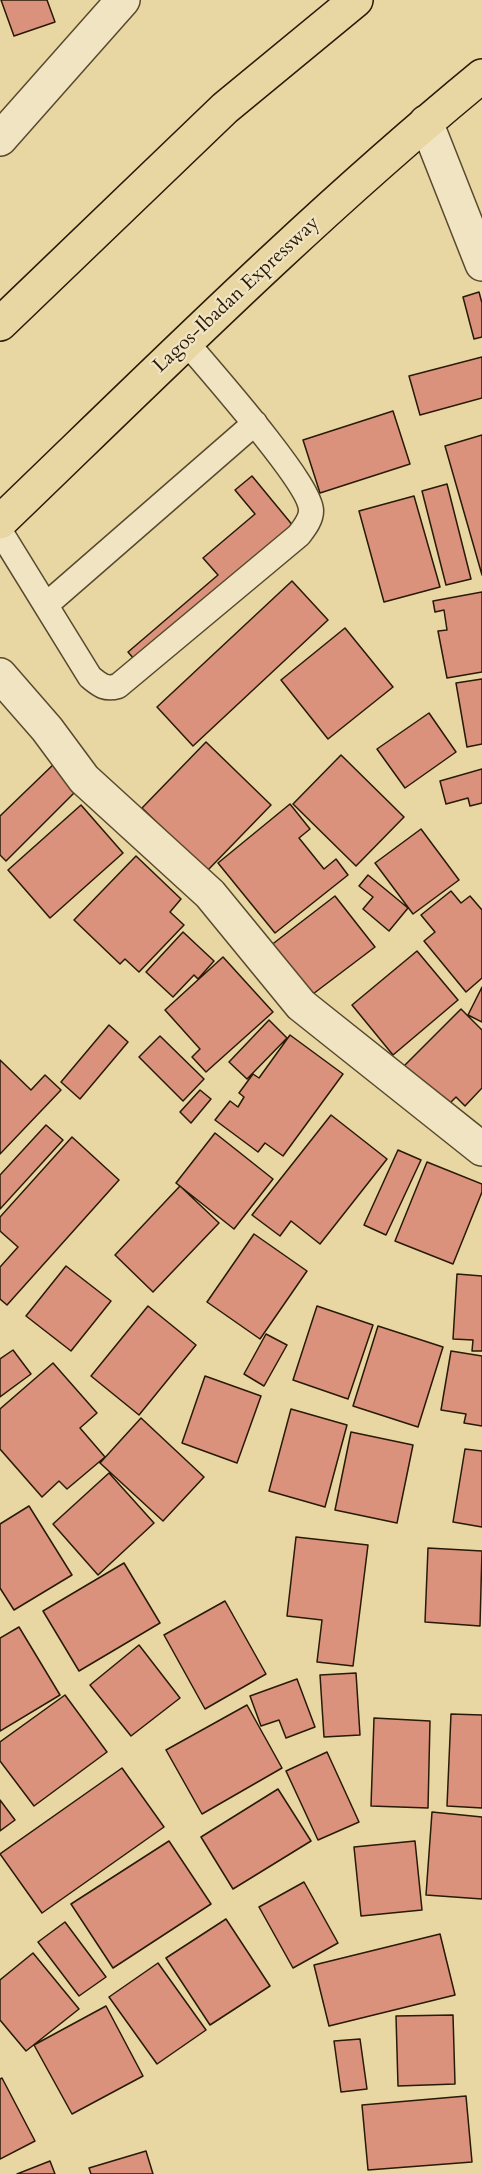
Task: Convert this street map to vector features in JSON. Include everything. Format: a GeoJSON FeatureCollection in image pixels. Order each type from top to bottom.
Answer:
{"type":"FeatureCollection","features":[{"type":"Feature","properties":{"kind":"highway"},"geometry":{"type":"LineString","coordinates":[[0,324],[225,108],[356,0]]}},
{"type":"Feature","properties":{"kind":"highway","name":"Lagos-Ibadan Expressway"},"geometry":{"type":"LineString","coordinates":[[0,522],[236,293],[426,122],[482,76]]}},
{"type":"Feature","properties":{"kind":"street"},"geometry":{"type":"LineString","coordinates":[[0,139],[123,0]]}},
{"type":"Feature","properties":{"kind":"street"},"geometry":{"type":"LineString","coordinates":[[426,122],[482,264]]}},
{"type":"Feature","properties":{"kind":"street"},"geometry":{"type":"LineString","coordinates":[[0,675],[47,729],[84,779],[210,894],[301,1005],[482,1149]]}},
{"type":"Feature","properties":{"kind":"lane"},"geometry":{"type":"LineString","coordinates":[[0,531],[90,677],[100,686],[110,689],[118,686],[299,535],[308,523],[311,510],[304,493],[255,423],[186,342]]}},
{"type":"Feature","properties":{"kind":"lane"},"geometry":{"type":"LineString","coordinates":[[46,605],[255,423]]}},
{"type":"Feature","properties":{"kind":"building"},"geometry":{"type":"Polygon","coordinates":[[[1,0],[47,0],[55,22],[14,36],[1,0]]]}},
{"type":"Feature","properties":{"kind":"building"},"geometry":{"type":"Polygon","coordinates":[[[479,292],[482,303],[482,337],[474,339],[463,297],[479,292]]]}},
{"type":"Feature","properties":{"kind":"building"},"geometry":{"type":"Polygon","coordinates":[[[482,357],[482,398],[420,415],[409,376],[482,357]]]}},
{"type":"Feature","properties":{"kind":"building"},"geometry":{"type":"Polygon","coordinates":[[[393,411],[410,464],[320,493],[303,440],[393,411]]]}},
{"type":"Feature","properties":{"kind":"building"},"geometry":{"type":"Polygon","coordinates":[[[482,435],[482,575],[445,446],[482,435]]]}},
{"type":"Feature","properties":{"kind":"building"},"geometry":{"type":"Polygon","coordinates":[[[252,476],[299,533],[140,666],[128,652],[218,575],[203,558],[255,514],[235,490],[252,476]]]}},
{"type":"Feature","properties":{"kind":"building"},"geometry":{"type":"Polygon","coordinates":[[[447,484],[471,579],[446,585],[422,491],[447,484]]]}},
{"type":"Feature","properties":{"kind":"building"},"geometry":{"type":"Polygon","coordinates":[[[414,496],[440,587],[384,602],[359,511],[414,496]]]}},
{"type":"Feature","properties":{"kind":"building"},"geometry":{"type":"Polygon","coordinates":[[[292,581],[328,620],[193,746],[157,707],[292,581]]]}},
{"type":"Feature","properties":{"kind":"building"},"geometry":{"type":"Polygon","coordinates":[[[482,592],[482,672],[447,678],[438,631],[447,630],[444,610],[435,612],[433,601],[482,592]]]}},
{"type":"Feature","properties":{"kind":"building"},"geometry":{"type":"Polygon","coordinates":[[[345,628],[393,687],[328,739],[281,680],[345,628]]]}},
{"type":"Feature","properties":{"kind":"building"},"geometry":{"type":"Polygon","coordinates":[[[482,679],[482,744],[467,747],[456,683],[482,679]]]}},
{"type":"Feature","properties":{"kind":"building"},"geometry":{"type":"Polygon","coordinates":[[[429,713],[456,752],[405,788],[377,749],[429,713]]]}},
{"type":"Feature","properties":{"kind":"building"},"geometry":{"type":"Polygon","coordinates":[[[206,742],[271,805],[207,871],[142,808],[206,742]]]}},
{"type":"Feature","properties":{"kind":"building"},"geometry":{"type":"Polygon","coordinates":[[[341,755],[404,817],[356,866],[293,804],[341,755]]]}},
{"type":"Feature","properties":{"kind":"building"},"geometry":{"type":"Polygon","coordinates":[[[56,762],[80,787],[6,861],[0,855],[0,816],[56,762]]]}},
{"type":"Feature","properties":{"kind":"building"},"geometry":{"type":"Polygon","coordinates":[[[482,769],[482,803],[470,806],[468,798],[446,804],[440,781],[482,769]]]}},
{"type":"Feature","properties":{"kind":"building"},"geometry":{"type":"Polygon","coordinates":[[[290,804],[310,829],[299,838],[324,869],[336,859],[348,875],[275,933],[218,863],[290,804]]]}},
{"type":"Feature","properties":{"kind":"building"},"geometry":{"type":"Polygon","coordinates":[[[81,805],[123,853],[50,918],[8,870],[81,805]]]}},
{"type":"Feature","properties":{"kind":"building"},"geometry":{"type":"Polygon","coordinates":[[[421,829],[459,880],[413,914],[375,863],[421,829]]]}},
{"type":"Feature","properties":{"kind":"building"},"geometry":{"type":"Polygon","coordinates":[[[136,856],[181,899],[170,912],[184,925],[139,972],[125,959],[120,964],[74,920],[136,856]]]}},
{"type":"Feature","properties":{"kind":"building"},"geometry":{"type":"Polygon","coordinates":[[[368,875],[408,908],[389,931],[363,909],[373,897],[359,886],[368,875]]]}},
{"type":"Feature","properties":{"kind":"building"},"geometry":{"type":"Polygon","coordinates":[[[451,891],[461,903],[470,896],[482,910],[482,978],[466,992],[424,941],[435,932],[421,915],[451,891]]]}},
{"type":"Feature","properties":{"kind":"building"},"geometry":{"type":"Polygon","coordinates":[[[335,896],[375,947],[309,997],[270,946],[335,896]]]}},
{"type":"Feature","properties":{"kind":"building"},"geometry":{"type":"Polygon","coordinates":[[[183,932],[214,961],[198,979],[194,975],[173,997],[146,972],[183,932]]]}},
{"type":"Feature","properties":{"kind":"building"},"geometry":{"type":"Polygon","coordinates":[[[417,951],[458,1000],[393,1055],[352,1005],[417,951]]]}},
{"type":"Feature","properties":{"kind":"building"},"geometry":{"type":"Polygon","coordinates":[[[223,957],[273,1012],[206,1072],[192,1057],[200,1049],[165,1010],[223,957]]]}},
{"type":"Feature","properties":{"kind":"building"},"geometry":{"type":"Polygon","coordinates":[[[482,987],[482,1022],[468,1015],[482,987]]]}},
{"type":"Feature","properties":{"kind":"building"},"geometry":{"type":"Polygon","coordinates":[[[461,1009],[482,1030],[482,1088],[465,1106],[456,1097],[444,1109],[402,1068],[461,1009]]]}},
{"type":"Feature","properties":{"kind":"building"},"geometry":{"type":"Polygon","coordinates":[[[269,1020],[287,1038],[247,1079],[229,1062],[269,1020]]]}},
{"type":"Feature","properties":{"kind":"building"},"geometry":{"type":"Polygon","coordinates":[[[109,1025],[128,1042],[80,1099],[61,1082],[109,1025]]]}},
{"type":"Feature","properties":{"kind":"building"},"geometry":{"type":"Polygon","coordinates":[[[290,1035],[343,1074],[283,1156],[265,1143],[258,1152],[215,1120],[230,1101],[238,1107],[244,1097],[239,1093],[253,1074],[259,1078],[290,1035]]]}},
{"type":"Feature","properties":{"kind":"building"},"geometry":{"type":"Polygon","coordinates":[[[160,1036],[204,1079],[183,1101],[139,1057],[160,1036]]]}},
{"type":"Feature","properties":{"kind":"building"},"geometry":{"type":"Polygon","coordinates":[[[0,1060],[31,1090],[45,1075],[61,1090],[0,1154],[0,1060]]]}},
{"type":"Feature","properties":{"kind":"building"},"geometry":{"type":"Polygon","coordinates":[[[200,1090],[211,1099],[191,1123],[180,1112],[200,1090]]]}},
{"type":"Feature","properties":{"kind":"building"},"geometry":{"type":"Polygon","coordinates":[[[331,1115],[387,1159],[320,1244],[291,1221],[280,1236],[252,1215],[331,1115]]]}},
{"type":"Feature","properties":{"kind":"building"},"geometry":{"type":"Polygon","coordinates":[[[46,1125],[63,1140],[0,1209],[0,1175],[46,1125]]]}},
{"type":"Feature","properties":{"kind":"building"},"geometry":{"type":"Polygon","coordinates":[[[215,1133],[273,1179],[234,1229],[176,1183],[215,1133]]]}},
{"type":"Feature","properties":{"kind":"building"},"geometry":{"type":"Polygon","coordinates":[[[72,1137],[119,1180],[7,1305],[0,1299],[0,1267],[18,1247],[0,1231],[0,1217],[72,1137]]]}},
{"type":"Feature","properties":{"kind":"building"},"geometry":{"type":"Polygon","coordinates":[[[398,1150],[421,1160],[386,1235],[364,1225],[398,1150]]]}},
{"type":"Feature","properties":{"kind":"building"},"geometry":{"type":"Polygon","coordinates":[[[427,1162],[482,1184],[482,1192],[453,1264],[395,1241],[427,1162]]]}},
{"type":"Feature","properties":{"kind":"building"},"geometry":{"type":"Polygon","coordinates":[[[180,1186],[219,1223],[153,1292],[115,1255],[180,1186]]]}},
{"type":"Feature","properties":{"kind":"building"},"geometry":{"type":"Polygon","coordinates":[[[254,1234],[307,1271],[260,1339],[207,1302],[254,1234]]]}},
{"type":"Feature","properties":{"kind":"building"},"geometry":{"type":"Polygon","coordinates":[[[66,1266],[111,1301],[71,1351],[26,1316],[66,1266]]]}},
{"type":"Feature","properties":{"kind":"building"},"geometry":{"type":"Polygon","coordinates":[[[457,1274],[482,1276],[482,1351],[472,1351],[473,1340],[453,1339],[457,1274]]]}},
{"type":"Feature","properties":{"kind":"building"},"geometry":{"type":"Polygon","coordinates":[[[148,1306],[196,1345],[139,1415],[91,1376],[148,1306]]]}},
{"type":"Feature","properties":{"kind":"building"},"geometry":{"type":"Polygon","coordinates":[[[317,1306],[373,1325],[348,1399],[293,1380],[317,1306]]]}},
{"type":"Feature","properties":{"kind":"building"},"geometry":{"type":"Polygon","coordinates":[[[378,1326],[443,1347],[418,1427],[353,1406],[378,1326]]]}},
{"type":"Feature","properties":{"kind":"building"},"geometry":{"type":"Polygon","coordinates":[[[266,1334],[287,1345],[264,1386],[244,1374],[266,1334]]]}},
{"type":"Feature","properties":{"kind":"building"},"geometry":{"type":"Polygon","coordinates":[[[13,1350],[31,1374],[0,1397],[0,1359],[13,1350]]]}},
{"type":"Feature","properties":{"kind":"building"},"geometry":{"type":"Polygon","coordinates":[[[451,1351],[482,1356],[482,1426],[464,1423],[466,1414],[441,1410],[451,1351]]]}},
{"type":"Feature","properties":{"kind":"building"},"geometry":{"type":"Polygon","coordinates":[[[53,1363],[97,1413],[80,1428],[105,1457],[67,1489],[59,1481],[42,1497],[0,1449],[0,1409],[53,1363]]]}},
{"type":"Feature","properties":{"kind":"building"},"geometry":{"type":"Polygon","coordinates":[[[205,1376],[261,1396],[237,1463],[182,1443],[205,1376]]]}},
{"type":"Feature","properties":{"kind":"building"},"geometry":{"type":"Polygon","coordinates":[[[291,1409],[347,1425],[325,1507],[269,1491],[291,1409]]]}},
{"type":"Feature","properties":{"kind":"building"},"geometry":{"type":"Polygon","coordinates":[[[141,1418],[204,1477],[163,1521],[100,1463],[141,1418]]]}},
{"type":"Feature","properties":{"kind":"building"},"geometry":{"type":"Polygon","coordinates":[[[351,1432],[413,1445],[397,1523],[335,1510],[351,1432]]]}},
{"type":"Feature","properties":{"kind":"building"},"geometry":{"type":"Polygon","coordinates":[[[465,1449],[482,1451],[482,1527],[453,1522],[465,1449]]]}},
{"type":"Feature","properties":{"kind":"building"},"geometry":{"type":"Polygon","coordinates":[[[109,1473],[154,1523],[98,1575],[53,1524],[109,1473]]]}},
{"type":"Feature","properties":{"kind":"building"},"geometry":{"type":"Polygon","coordinates":[[[29,1506],[72,1575],[14,1610],[0,1588],[0,1524],[29,1506]]]}},
{"type":"Feature","properties":{"kind":"building"},"geometry":{"type":"Polygon","coordinates":[[[296,1537],[368,1545],[353,1666],[317,1662],[322,1620],[287,1616],[296,1537]]]}},
{"type":"Feature","properties":{"kind":"building"},"geometry":{"type":"Polygon","coordinates":[[[428,1548],[482,1551],[480,1626],[425,1622],[428,1548]]]}},
{"type":"Feature","properties":{"kind":"building"},"geometry":{"type":"Polygon","coordinates":[[[124,1563],[160,1623],[79,1671],[43,1611],[124,1563]]]}},
{"type":"Feature","properties":{"kind":"building"},"geometry":{"type":"Polygon","coordinates":[[[225,1601],[266,1674],[205,1709],[164,1635],[225,1601]]]}},
{"type":"Feature","properties":{"kind":"building"},"geometry":{"type":"Polygon","coordinates":[[[19,1627],[60,1695],[0,1731],[0,1638],[19,1627]]]}},
{"type":"Feature","properties":{"kind":"building"},"geometry":{"type":"Polygon","coordinates":[[[139,1645],[180,1698],[131,1736],[90,1685],[139,1645]]]}},
{"type":"Feature","properties":{"kind":"building"},"geometry":{"type":"Polygon","coordinates":[[[356,1673],[360,1735],[324,1737],[320,1675],[356,1673]]]}},
{"type":"Feature","properties":{"kind":"building"},"geometry":{"type":"Polygon","coordinates":[[[297,1679],[315,1727],[286,1738],[279,1720],[261,1726],[250,1696],[297,1679]]]}},
{"type":"Feature","properties":{"kind":"building"},"geometry":{"type":"Polygon","coordinates":[[[65,1695],[107,1752],[34,1806],[0,1761],[0,1742],[65,1695]]]}},
{"type":"Feature","properties":{"kind":"building"},"geometry":{"type":"Polygon","coordinates":[[[247,1705],[282,1768],[202,1814],[166,1750],[247,1705]]]}},
{"type":"Feature","properties":{"kind":"building"},"geometry":{"type":"Polygon","coordinates":[[[451,1714],[482,1715],[482,1808],[447,1806],[451,1714]]]}},
{"type":"Feature","properties":{"kind":"building"},"geometry":{"type":"Polygon","coordinates":[[[374,1718],[430,1721],[428,1808],[371,1806],[374,1718]]]}},
{"type":"Feature","properties":{"kind":"building"},"geometry":{"type":"Polygon","coordinates":[[[327,1752],[359,1822],[318,1840],[286,1771],[327,1752]]]}},
{"type":"Feature","properties":{"kind":"building"},"geometry":{"type":"Polygon","coordinates":[[[122,1768],[164,1827],[42,1913],[0,1854],[122,1768]]]}},
{"type":"Feature","properties":{"kind":"building"},"geometry":{"type":"Polygon","coordinates":[[[278,1789],[311,1841],[233,1889],[201,1837],[278,1789]]]}},
{"type":"Feature","properties":{"kind":"building"},"geometry":{"type":"Polygon","coordinates":[[[0,1800],[15,1820],[0,1831],[0,1800]]]}},
{"type":"Feature","properties":{"kind":"building"},"geometry":{"type":"Polygon","coordinates":[[[432,1812],[482,1817],[482,1899],[426,1895],[432,1812]]]}},
{"type":"Feature","properties":{"kind":"building"},"geometry":{"type":"Polygon","coordinates":[[[169,1841],[211,1904],[113,1968],[71,1904],[169,1841]]]}},
{"type":"Feature","properties":{"kind":"building"},"geometry":{"type":"Polygon","coordinates":[[[415,1841],[422,1910],[361,1916],[354,1847],[415,1841]]]}},
{"type":"Feature","properties":{"kind":"building"},"geometry":{"type":"Polygon","coordinates":[[[304,1882],[338,1943],[293,1968],[259,1907],[304,1882]]]}},
{"type":"Feature","properties":{"kind":"building"},"geometry":{"type":"Polygon","coordinates":[[[226,1919],[270,1986],[210,2025],[166,1958],[226,1919]]]}},
{"type":"Feature","properties":{"kind":"building"},"geometry":{"type":"Polygon","coordinates":[[[65,1922],[106,1977],[79,1996],[38,1942],[65,1922]]]}},
{"type":"Feature","properties":{"kind":"building"},"geometry":{"type":"Polygon","coordinates":[[[440,1934],[455,1995],[329,2026],[314,1965],[440,1934]]]}},
{"type":"Feature","properties":{"kind":"building"},"geometry":{"type":"Polygon","coordinates":[[[33,1953],[79,2009],[26,2051],[0,2020],[0,1980],[33,1953]]]}},
{"type":"Feature","properties":{"kind":"building"},"geometry":{"type":"Polygon","coordinates":[[[158,1963],[206,2030],[157,2064],[109,1997],[158,1963]]]}},
{"type":"Feature","properties":{"kind":"building"},"geometry":{"type":"Polygon","coordinates":[[[106,2006],[143,2076],[72,2114],[34,2045],[106,2006]]]}},
{"type":"Feature","properties":{"kind":"building"},"geometry":{"type":"Polygon","coordinates":[[[453,2015],[455,2084],[398,2086],[396,2016],[453,2015]]]}},
{"type":"Feature","properties":{"kind":"building"},"geometry":{"type":"Polygon","coordinates":[[[360,2039],[367,2089],[341,2092],[334,2041],[360,2039]]]}},
{"type":"Feature","properties":{"kind":"building"},"geometry":{"type":"Polygon","coordinates":[[[2,2078],[35,2141],[0,2159],[0,2079],[2,2078]]]}},
{"type":"Feature","properties":{"kind":"building"},"geometry":{"type":"Polygon","coordinates":[[[466,2096],[472,2162],[368,2170],[362,2105],[466,2096]]]}},
{"type":"Feature","properties":{"kind":"building"},"geometry":{"type":"Polygon","coordinates":[[[146,2151],[153,2174],[91,2174],[89,2168],[146,2151]]]}},
{"type":"Feature","properties":{"kind":"building"},"geometry":{"type":"Polygon","coordinates":[[[50,2161],[55,2174],[17,2174],[50,2161]]]}}]}
